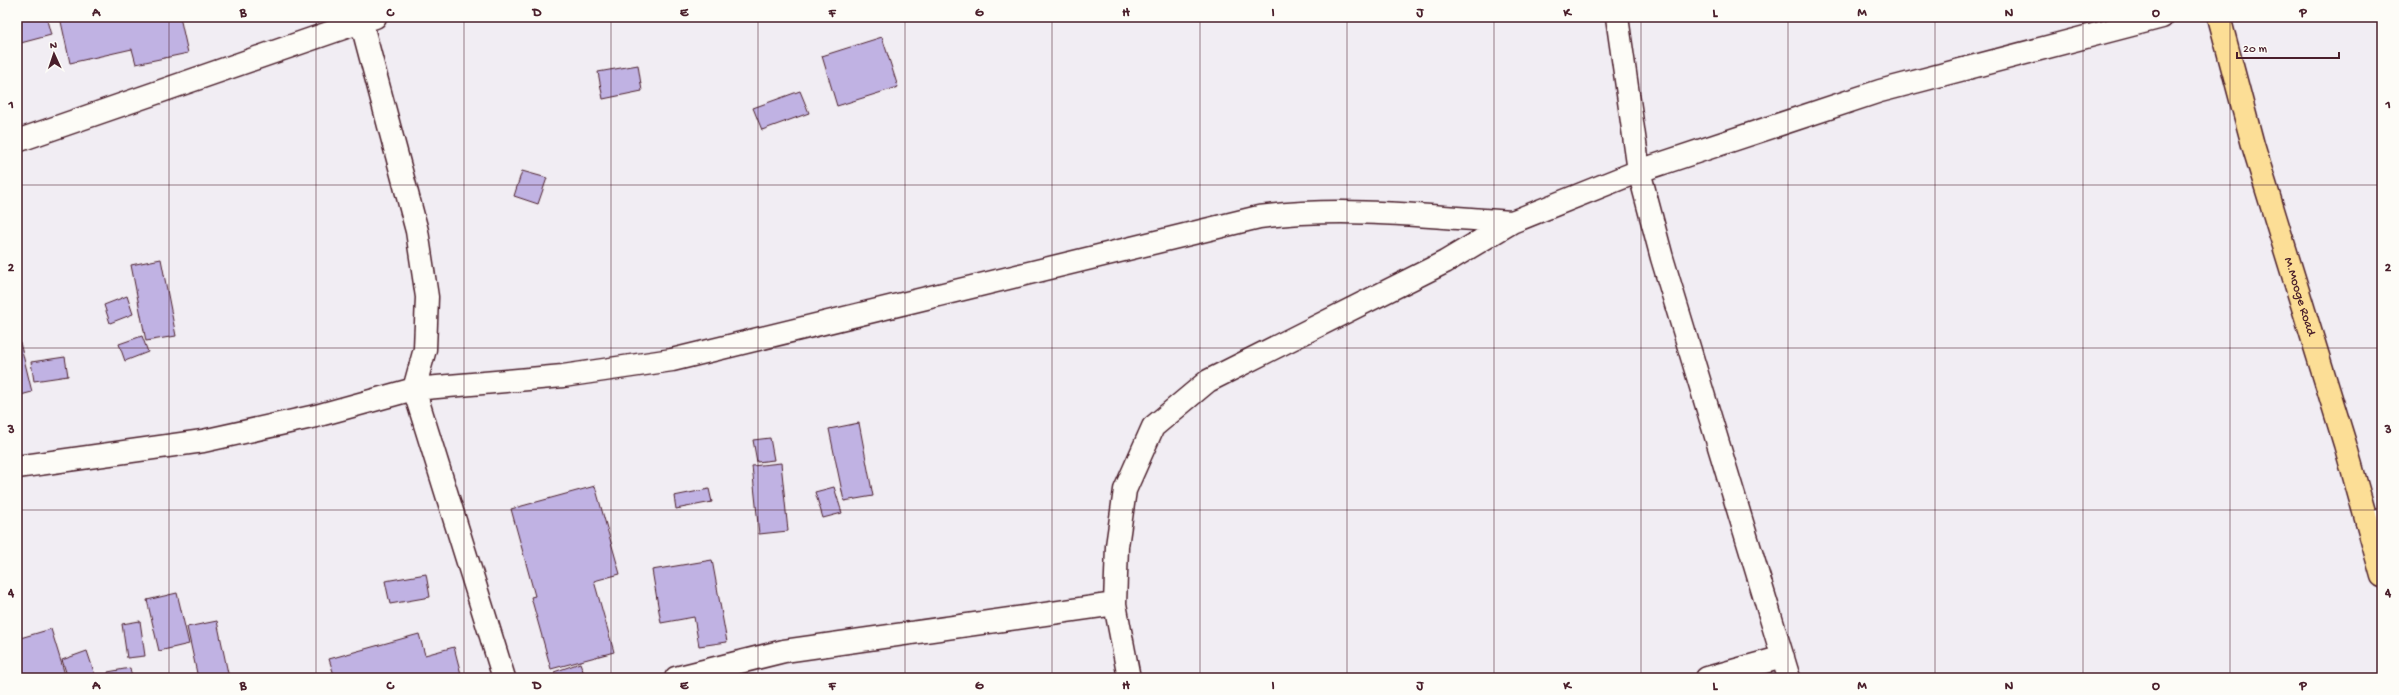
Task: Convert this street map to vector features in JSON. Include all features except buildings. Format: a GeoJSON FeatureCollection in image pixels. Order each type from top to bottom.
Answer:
{"type":"FeatureCollection","features":[{"type":"Feature","properties":{"kind":"highway","name":"M.Mooge Road"},"geometry":{"type":"LineString","coordinates":[[2219,17],[2253,145],[2374,521],[2382,576]]}},
{"type":"Feature","properties":{"kind":"street"},"geometry":{"type":"LineString","coordinates":[[1617,17],[1639,171],[1662,258],[1789,678]]}},
{"type":"Feature","properties":{"kind":"street"},"geometry":{"type":"LineString","coordinates":[[1129,678],[1115,604],[1117,546],[1124,490],[1153,427],[1208,381],[1445,262],[1512,222],[1639,171],[1880,91],[2162,17]]}},
{"type":"Feature","properties":{"kind":"street"},"geometry":{"type":"LineString","coordinates":[[17,141],[366,19],[417,231],[427,297],[425,349],[414,389],[504,678]]}},
{"type":"Feature","properties":{"kind":"street"},"geometry":{"type":"LineString","coordinates":[[17,467],[203,441],[316,416],[414,389],[563,376],[672,360],[1259,217],[1300,212],[1354,211],[1512,222]]}},
{"type":"Feature","properties":{"kind":"street"},"geometry":{"type":"LineString","coordinates":[[676,678],[784,651],[1115,604]]}},
{"type":"Feature","properties":{"kind":"street"},"geometry":{"type":"LineString","coordinates":[[1707,678],[1783,657]]}}]}
